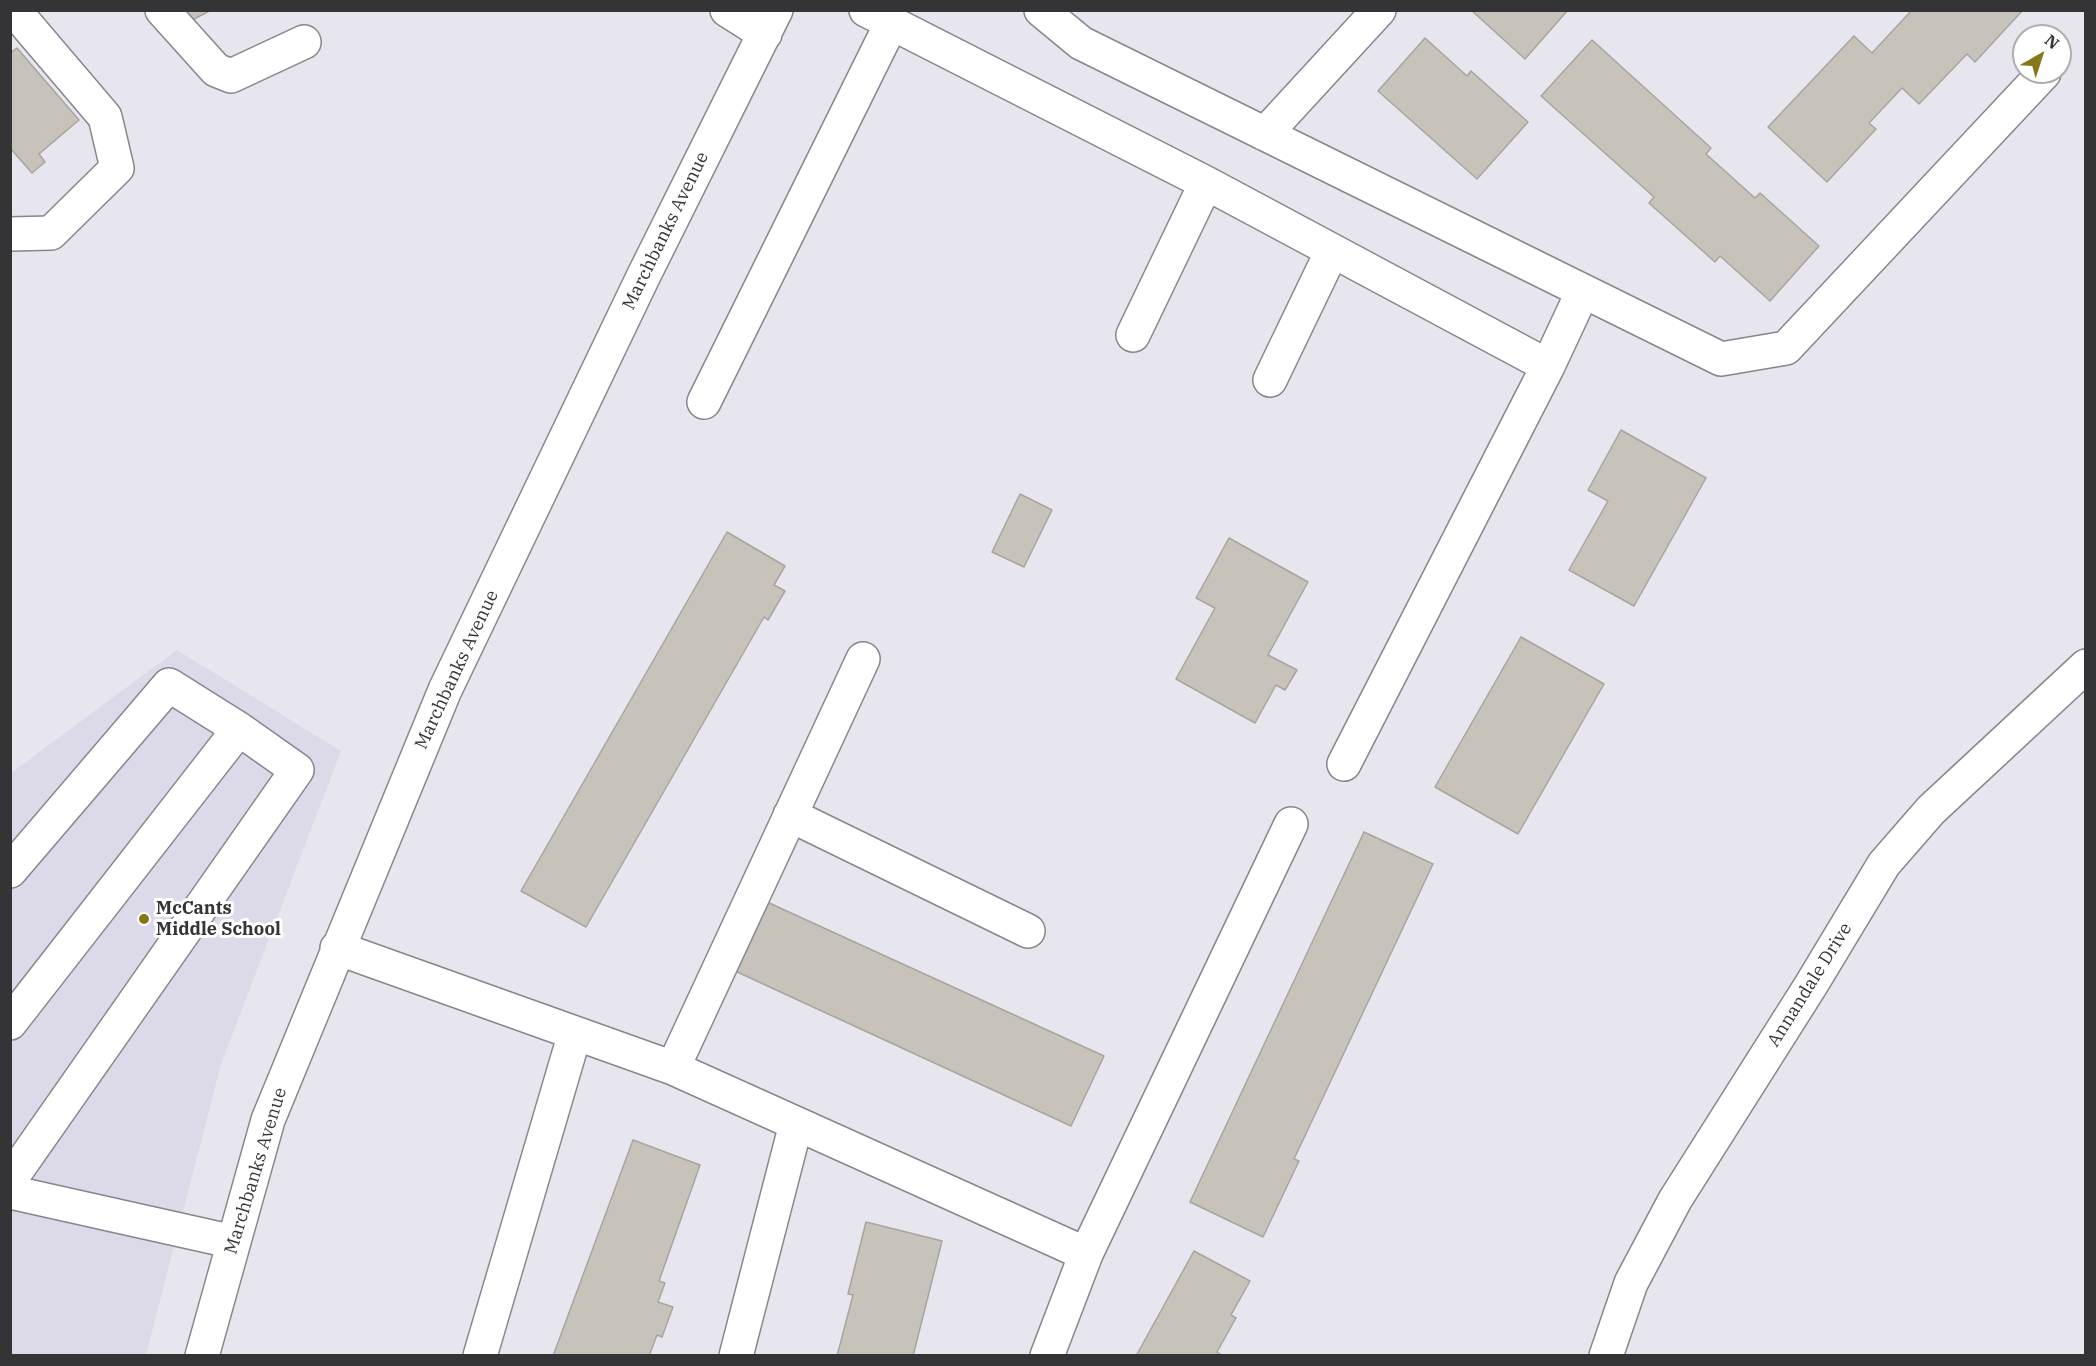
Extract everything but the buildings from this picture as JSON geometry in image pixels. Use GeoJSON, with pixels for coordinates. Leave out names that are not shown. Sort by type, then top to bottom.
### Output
{"type":"FeatureCollection","features":[{"type":"Feature","properties":{"kind":"street"},"geometry":{"type":"LineString","coordinates":[[10,234],[51,233],[117,168],[105,117],[14,10]]}},
{"type":"Feature","properties":{"kind":"street"},"geometry":{"type":"LineString","coordinates":[[162,10],[216,70],[231,76],[304,42]]}},
{"type":"Feature","properties":{"kind":"street"},"geometry":{"type":"LineString","coordinates":[[727,10],[771,22]]}},
{"type":"Feature","properties":{"kind":"street"},"geometry":{"type":"LineString","coordinates":[[1041,10],[1081,44],[1721,359],[1786,348],[2034,84]]}},
{"type":"Feature","properties":{"kind":"street"},"geometry":{"type":"LineString","coordinates":[[1265,134],[1379,10]]}},
{"type":"Feature","properties":{"kind":"street"},"geometry":{"type":"LineString","coordinates":[[704,402],[879,17],[1206,183],[1548,366]]}},
{"type":"Feature","properties":{"kind":"street","name":"Marchbanks Avenue"},"geometry":{"type":"LineString","coordinates":[[202,1356],[268,1120],[445,690],[643,277],[771,22]]}},
{"type":"Feature","properties":{"kind":"street"},"geometry":{"type":"LineString","coordinates":[[1133,335],[1206,183]]}},
{"type":"Feature","properties":{"kind":"street"},"geometry":{"type":"LineString","coordinates":[[1270,380],[1332,251]]}},
{"type":"Feature","properties":{"kind":"street"},"geometry":{"type":"LineString","coordinates":[[1344,764],[1548,366],[1583,291]]}},
{"type":"Feature","properties":{"kind":"street"},"geometry":{"type":"LineString","coordinates":[[673,1068],[863,658]]}},
{"type":"Feature","properties":{"kind":"street","name":"Annandale Drive"},"geometry":{"type":"LineString","coordinates":[[1606,1356],[1631,1283],[1675,1200],[1811,985],[1884,864],[1931,810],[2085,666]]}},
{"type":"Feature","properties":{"kind":"street"},"geometry":{"type":"LineString","coordinates":[[10,871],[169,685],[239,729],[297,770],[10,1180]]}},
{"type":"Feature","properties":{"kind":"street"},"geometry":{"type":"LineString","coordinates":[[10,1023],[239,729]]}},
{"type":"Feature","properties":{"kind":"street"},"geometry":{"type":"LineString","coordinates":[[790,815],[1028,931]]}},
{"type":"Feature","properties":{"kind":"street"},"geometry":{"type":"LineString","coordinates":[[1047,1356],[1086,1254],[1291,824]]}},
{"type":"Feature","properties":{"kind":"street"},"geometry":{"type":"LineString","coordinates":[[337,948],[673,1068],[1086,1254]]}},
{"type":"Feature","properties":{"kind":"street"},"geometry":{"type":"LineString","coordinates":[[480,1356],[575,1033]]}},
{"type":"Feature","properties":{"kind":"street"},"geometry":{"type":"LineString","coordinates":[[736,1356],[796,1124]]}},
{"type":"Feature","properties":{"kind":"street"},"geometry":{"type":"LineString","coordinates":[[10,1192],[234,1242]]}},
{"type":"Feature","properties":{"kind":"shaded area","name":"McCants Middle School"},"geometry":{"type":"Polygon","coordinates":[[[177,650],[341,751],[221,1064],[146,1355],[11,1356],[11,773],[177,650]]]}},
{"type":"Feature","properties":{"kind":"place","name":"McCants Middle School"},"geometry":{"type":"Point","coordinates":[144,919]}}]}
